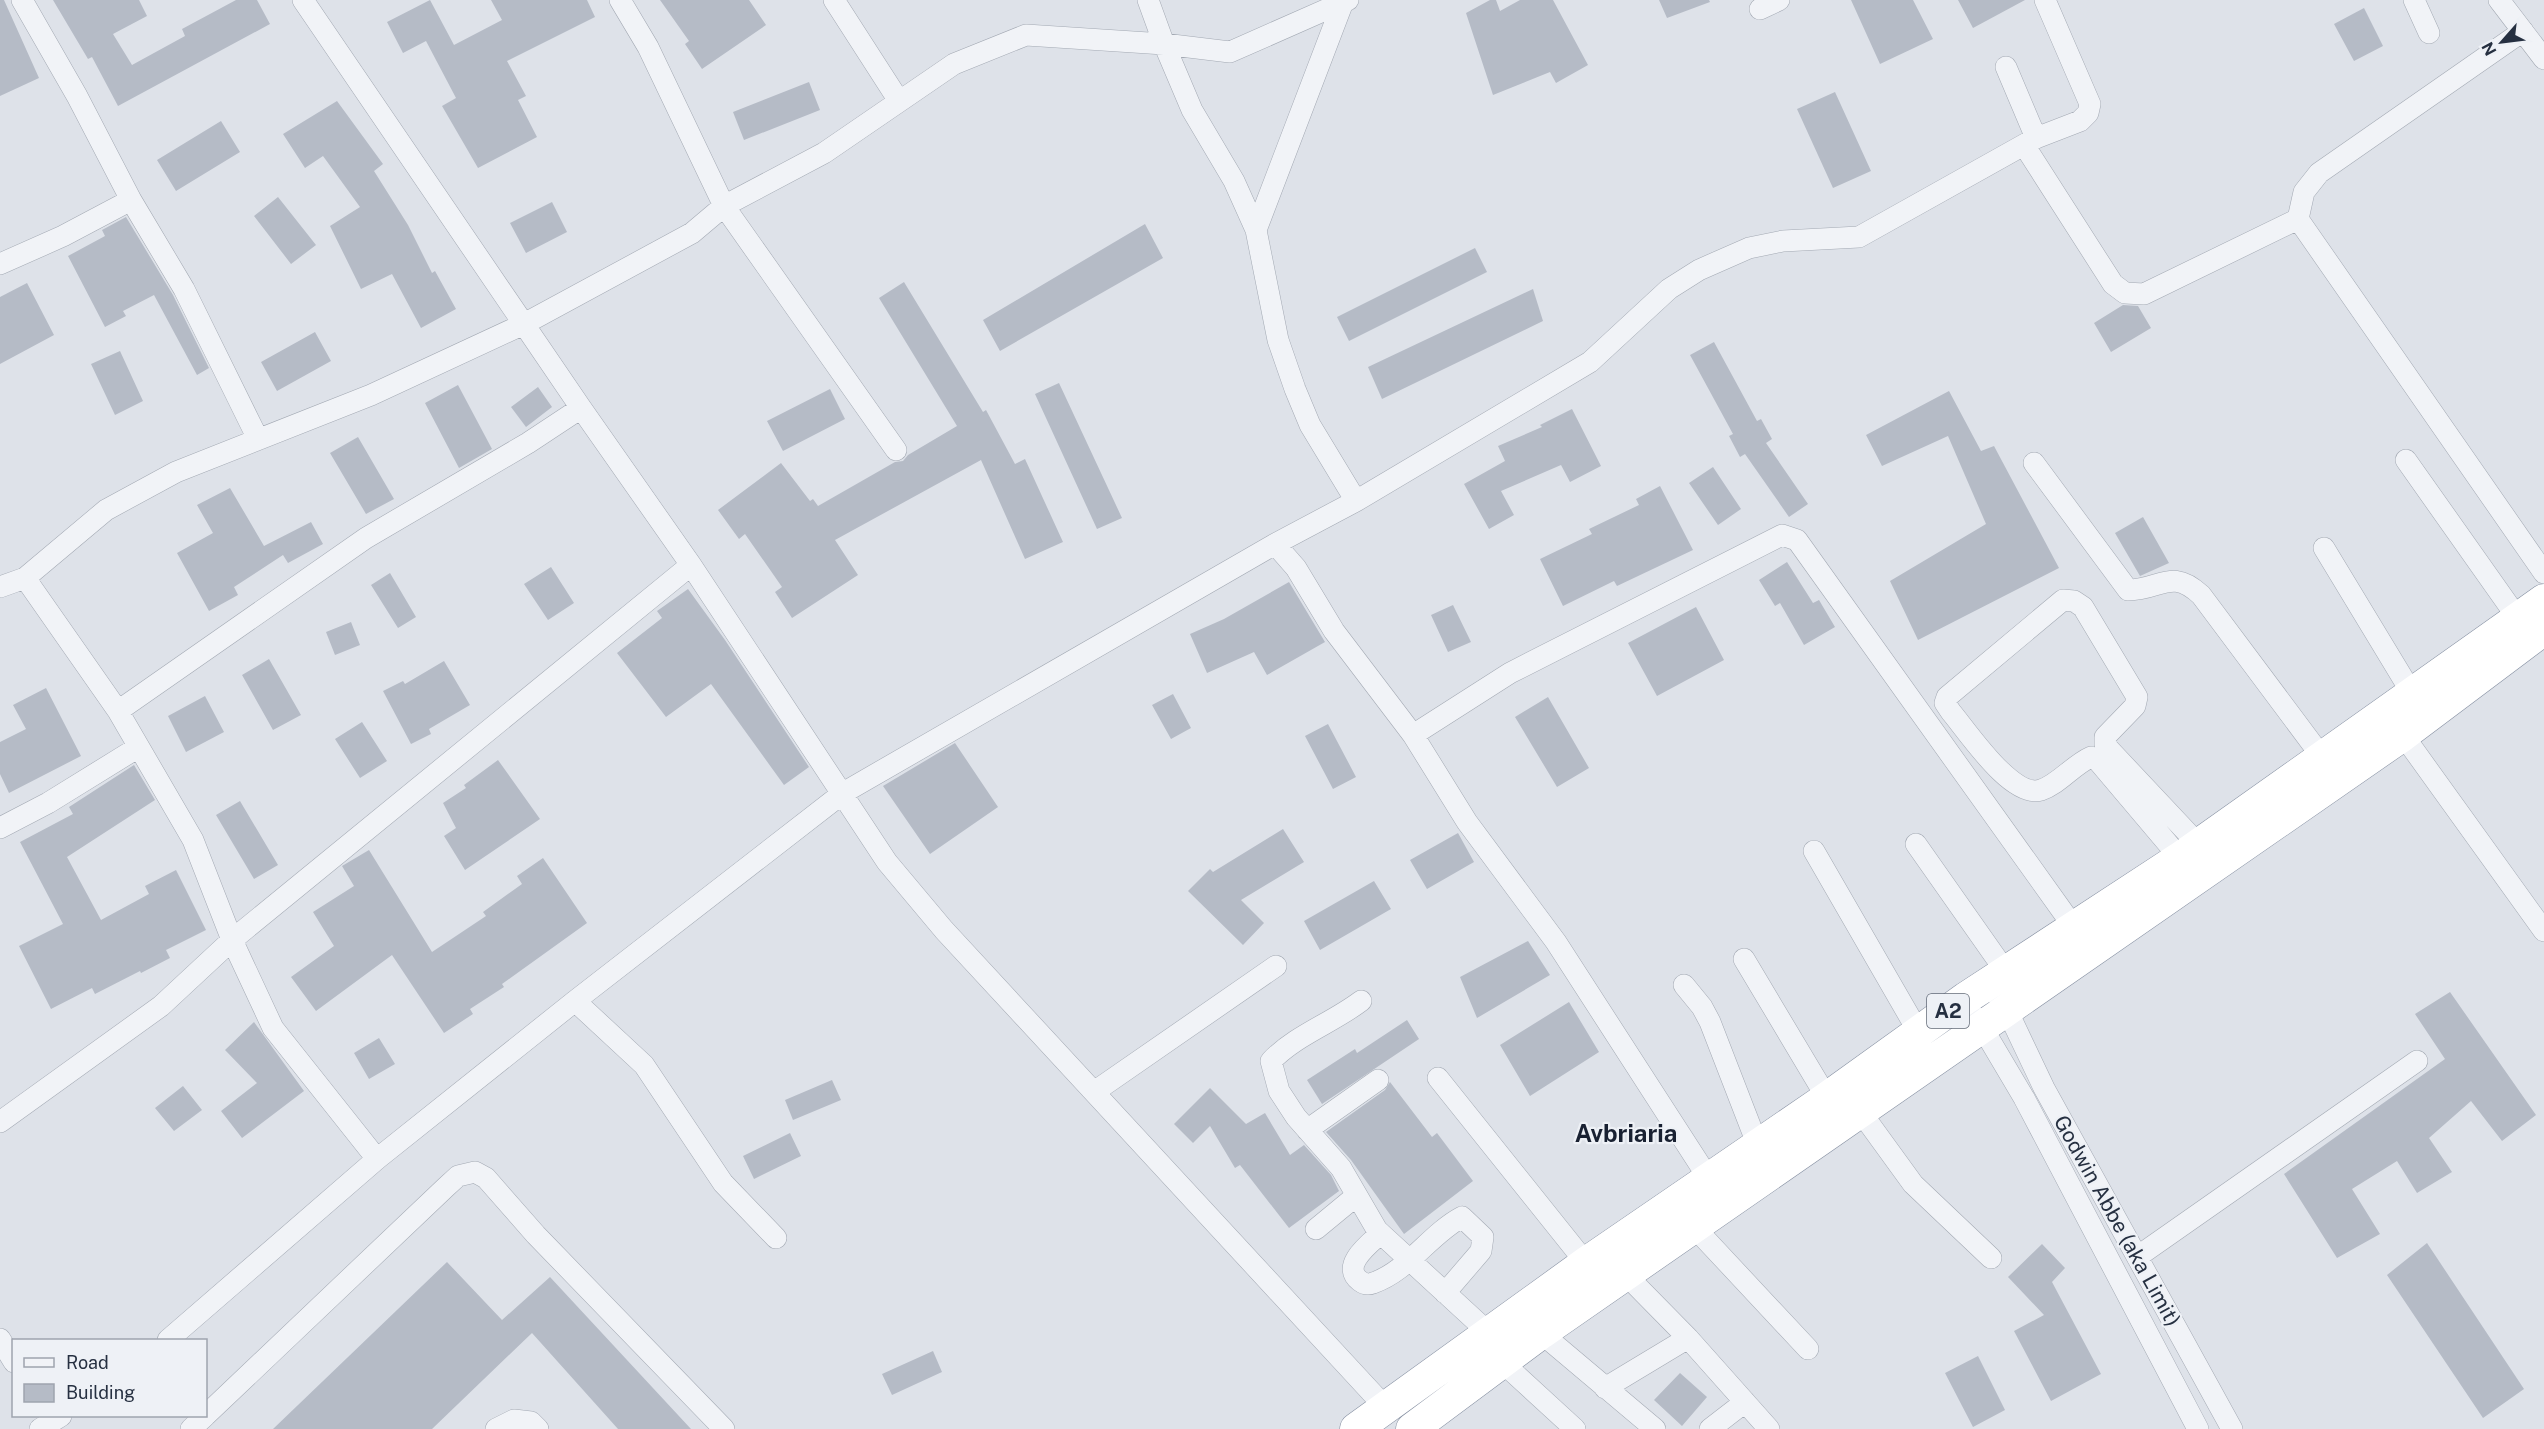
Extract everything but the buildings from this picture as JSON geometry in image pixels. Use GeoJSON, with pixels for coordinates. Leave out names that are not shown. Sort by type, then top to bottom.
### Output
{"type":"FeatureCollection","features":[{"type":"Feature","properties":{"kind":"highway","name":"A2"},"geometry":{"type":"LineString","coordinates":[[1426,1425],[1541,1333],[2403,735],[2531,625],[2544,600]]}},
{"type":"Feature","properties":{"kind":"highway","name":"A2"},"geometry":{"type":"LineString","coordinates":[[1356,1429],[1586,1263],[1827,1098],[1987,984],[2190,851],[2413,695],[2531,625]]}},
{"type":"Feature","properties":{"kind":"street"},"geometry":{"type":"LineString","coordinates":[[22,0],[77,96],[131,200],[184,290],[258,439]]}},
{"type":"Feature","properties":{"kind":"street"},"geometry":{"type":"LineString","coordinates":[[303,0],[691,566],[887,862],[937,921],[1386,1408]]}},
{"type":"Feature","properties":{"kind":"street"},"geometry":{"type":"LineString","coordinates":[[620,0],[648,47],[724,206],[896,450]]}},
{"type":"Feature","properties":{"kind":"street"},"geometry":{"type":"LineString","coordinates":[[834,0],[899,101]]}},
{"type":"Feature","properties":{"kind":"street"},"geometry":{"type":"LineString","coordinates":[[1148,0],[1192,110],[1234,181],[1256,230],[1278,340],[1294,389],[1310,425],[1356,501]]}},
{"type":"Feature","properties":{"kind":"street"},"geometry":{"type":"LineString","coordinates":[[1760,9],[1779,0]]}},
{"type":"Feature","properties":{"kind":"street"},"geometry":{"type":"LineString","coordinates":[[170,1339],[377,1159],[575,1001],[843,793],[1275,544],[1356,501],[1590,362],[1669,289],[1699,270],[1749,249],[1783,241],[1859,237],[2030,142],[2080,121],[2090,109],[2087,94],[2044,0]]}},
{"type":"Feature","properties":{"kind":"street"},"geometry":{"type":"LineString","coordinates":[[2414,0],[2429,33]]}},
{"type":"Feature","properties":{"kind":"street"},"geometry":{"type":"LineString","coordinates":[[2499,0],[2544,59]]}},
{"type":"Feature","properties":{"kind":"street"},"geometry":{"type":"LineString","coordinates":[[0,587],[25,578],[106,510],[176,472],[371,395],[524,324],[692,233],[724,206],[824,153],[954,64],[1026,35],[1164,44],[1230,52],[1345,1]]}},
{"type":"Feature","properties":{"kind":"street"},"geometry":{"type":"LineString","coordinates":[[1256,230],[1345,1]]}},
{"type":"Feature","properties":{"kind":"street"},"geometry":{"type":"LineString","coordinates":[[2523,31],[2319,174],[2304,192],[2298,219],[2544,573]]}},
{"type":"Feature","properties":{"kind":"street"},"geometry":{"type":"LineString","coordinates":[[2006,67],[2030,142],[2113,284],[2125,293],[2144,294],[2298,219]]}},
{"type":"Feature","properties":{"kind":"street"},"geometry":{"type":"LineString","coordinates":[[0,264],[63,236],[131,200]]}},
{"type":"Feature","properties":{"kind":"street"},"geometry":{"type":"LineString","coordinates":[[118,711],[366,538],[528,443],[581,408]]}},
{"type":"Feature","properties":{"kind":"street"},"geometry":{"type":"LineString","coordinates":[[2406,460],[2531,625]]}},
{"type":"Feature","properties":{"kind":"street"},"geometry":{"type":"LineString","coordinates":[[2034,463],[2128,590],[2140,590],[2174,579],[2188,583],[2201,595],[2322,757]]}},
{"type":"Feature","properties":{"kind":"street"},"geometry":{"type":"LineString","coordinates":[[1413,735],[1510,673],[1782,535],[1797,540],[2073,926]]}},
{"type":"Feature","properties":{"kind":"street"},"geometry":{"type":"LineString","coordinates":[[1275,544],[1296,568],[1334,631],[1413,735],[1467,822],[1556,942],[1709,1179]]}},
{"type":"Feature","properties":{"kind":"street"},"geometry":{"type":"LineString","coordinates":[[2324,548],[2413,695]]}},
{"type":"Feature","properties":{"kind":"street"},"geometry":{"type":"LineString","coordinates":[[0,1122],[160,1006],[232,940],[691,566]]}},
{"type":"Feature","properties":{"kind":"street"},"geometry":{"type":"LineString","coordinates":[[25,578],[118,711],[193,840],[232,940],[273,1028],[377,1159]]}},
{"type":"Feature","properties":{"kind":"street"},"geometry":{"type":"LineString","coordinates":[[2063,600],[2074,601],[2083,607],[2138,697],[2135,706],[2105,737],[2105,746],[2190,851],[2098,761],[2091,757],[2080,762],[2043,789],[2021,789],[2008,779],[1951,712],[1945,703],[1947,697],[2063,600]]}},
{"type":"Feature","properties":{"kind":"street"},"geometry":{"type":"LineString","coordinates":[[2403,735],[2544,931]]}},
{"type":"Feature","properties":{"kind":"street"},"geometry":{"type":"LineString","coordinates":[[0,828],[48,803],[137,747]]}},
{"type":"Feature","properties":{"kind":"street"},"geometry":{"type":"LineString","coordinates":[[1917,844],[1987,984]]}},
{"type":"Feature","properties":{"kind":"street"},"geometry":{"type":"LineString","coordinates":[[1814,851],[1919,1033]]}},
{"type":"Feature","properties":{"kind":"street"},"geometry":{"type":"LineString","coordinates":[[1744,959],[1827,1098]]}},
{"type":"Feature","properties":{"kind":"street"},"geometry":{"type":"LineString","coordinates":[[1094,1092],[1276,966]]}},
{"type":"Feature","properties":{"kind":"street","name":"Godwin Abbe (aka Limit)"},"geometry":{"type":"LineString","coordinates":[[1987,984],[2007,1010],[2044,1088],[2232,1429]]}},
{"type":"Feature","properties":{"kind":"street","name":"Godwin Abbe (aka Limit)"},"geometry":{"type":"LineString","coordinates":[[1987,984],[1982,1028],[2024,1098],[2198,1429]]}},
{"type":"Feature","properties":{"kind":"street"},"geometry":{"type":"LineString","coordinates":[[1684,985],[1702,1007],[1710,1022],[1758,1146]]}},
{"type":"Feature","properties":{"kind":"street"},"geometry":{"type":"LineString","coordinates":[[575,1001],[644,1065],[723,1183],[776,1238]]}},
{"type":"Feature","properties":{"kind":"street"},"geometry":{"type":"LineString","coordinates":[[1361,1001],[1339,1017],[1283,1048],[1271,1061],[1278,1091],[1341,1168],[1380,1234],[1489,1333]]}},
{"type":"Feature","properties":{"kind":"street"},"geometry":{"type":"LineString","coordinates":[[2137,1257],[2417,1061]]}},
{"type":"Feature","properties":{"kind":"street"},"geometry":{"type":"LineString","coordinates":[[1438,1078],[1586,1263]]}},
{"type":"Feature","properties":{"kind":"street"},"geometry":{"type":"LineString","coordinates":[[1308,1130],[1378,1080]]}},
{"type":"Feature","properties":{"kind":"street"},"geometry":{"type":"LineString","coordinates":[[1860,1111],[1919,1190],[1991,1258]]}},
{"type":"Feature","properties":{"kind":"street"},"geometry":{"type":"LineString","coordinates":[[207,1413],[452,1181],[458,1176],[475,1172],[486,1178],[536,1235],[724,1429]]}},
{"type":"Feature","properties":{"kind":"street"},"geometry":{"type":"LineString","coordinates":[[1316,1229],[1356,1196]]}},
{"type":"Feature","properties":{"kind":"street"},"geometry":{"type":"LineString","coordinates":[[1380,1234],[1360,1252],[1352,1270],[1354,1276],[1362,1283],[1370,1284],[1407,1260],[1448,1224],[1462,1216],[1483,1237],[1481,1251],[1444,1293]]}},
{"type":"Feature","properties":{"kind":"street"},"geometry":{"type":"LineString","coordinates":[[1694,1227],[1808,1349]]}},
{"type":"Feature","properties":{"kind":"street"},"geometry":{"type":"LineString","coordinates":[[1626,1275],[1688,1338],[1769,1429]]}},
{"type":"Feature","properties":{"kind":"street"},"geometry":{"type":"LineString","coordinates":[[1541,1333],[1655,1429]]}},
{"type":"Feature","properties":{"kind":"street"},"geometry":{"type":"LineString","coordinates":[[1605,1388],[1688,1338]]}},
{"type":"Feature","properties":{"kind":"street"},"geometry":{"type":"LineString","coordinates":[[0,1339],[12,1359]]}},
{"type":"Feature","properties":{"kind":"street"},"geometry":{"type":"LineString","coordinates":[[1503,1363],[1575,1429]]}},
{"type":"Feature","properties":{"kind":"street"},"geometry":{"type":"LineString","coordinates":[[1710,1429],[1745,1402]]}},
{"type":"Feature","properties":{"kind":"street"},"geometry":{"type":"LineString","coordinates":[[191,1429],[203,1417]]}},
{"type":"Feature","properties":{"kind":"street"},"geometry":{"type":"LineString","coordinates":[[496,1429],[514,1420],[531,1422],[538,1429]]}},
{"type":"Feature","properties":{"kind":"district","name":"Avbriaria"},"geometry":{"type":"Point","coordinates":[1626,1134]}}]}
